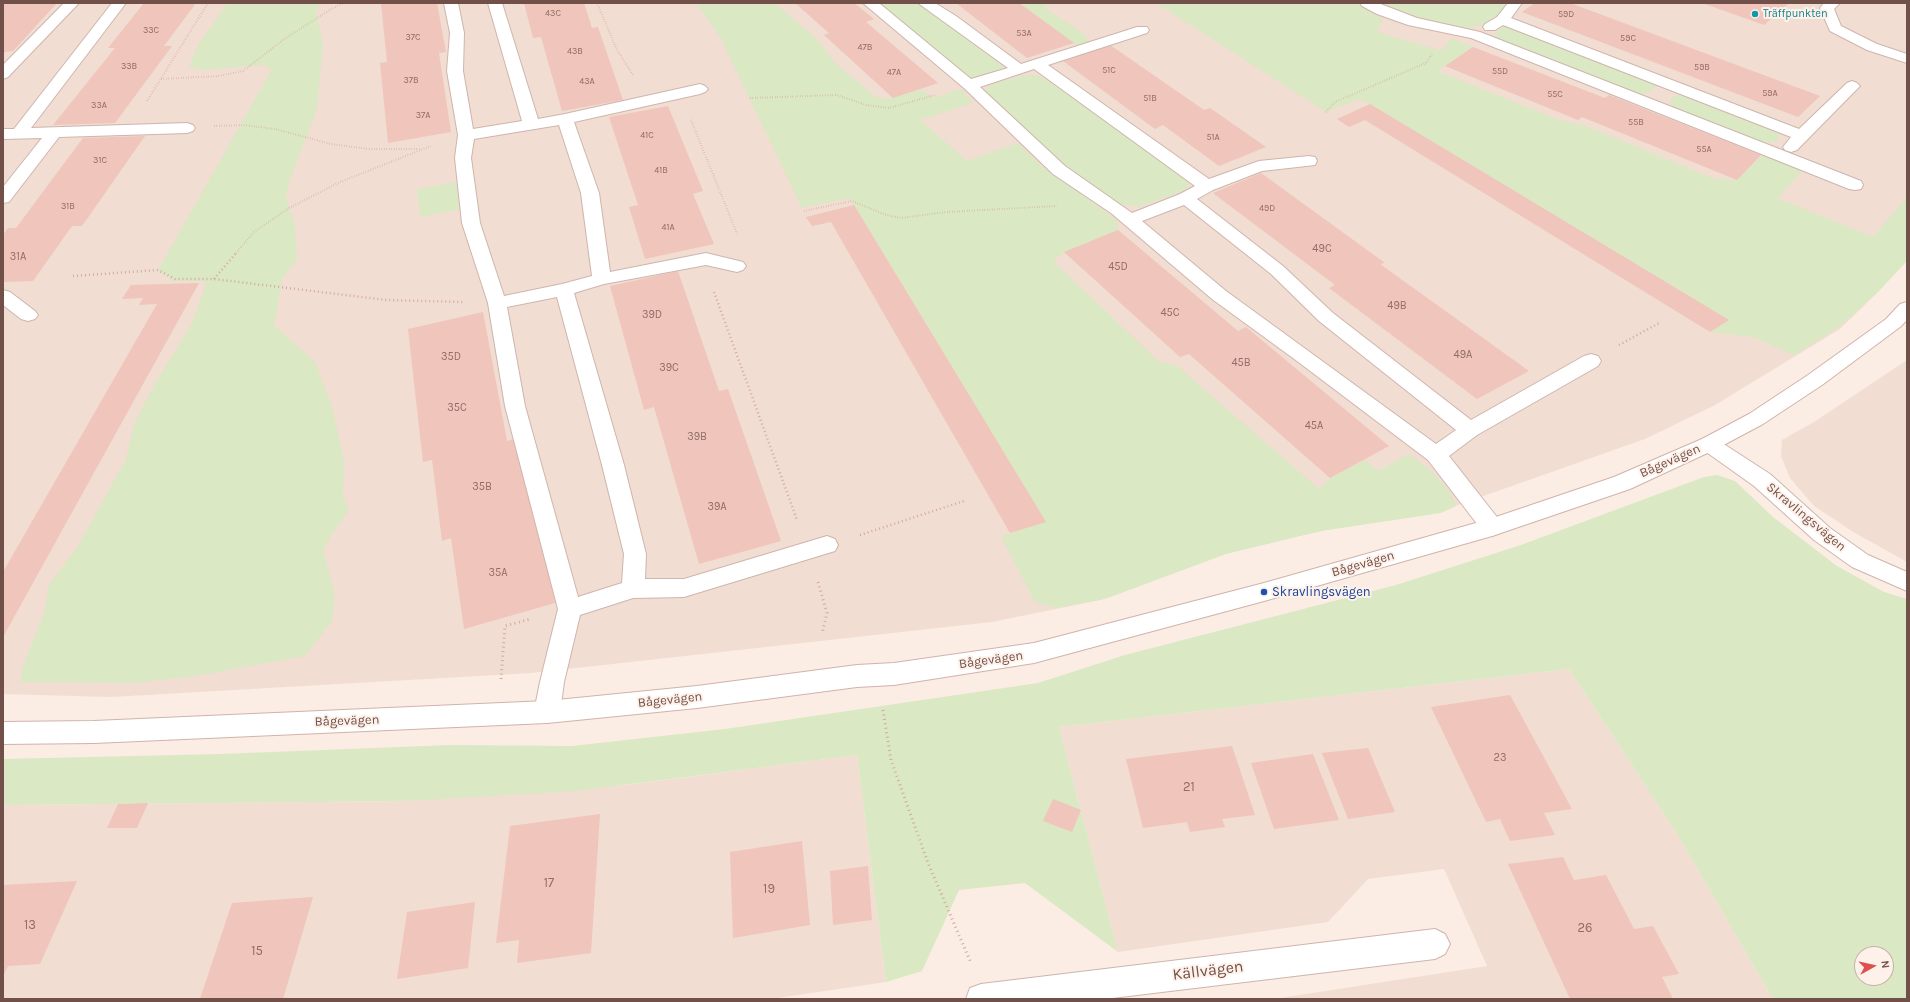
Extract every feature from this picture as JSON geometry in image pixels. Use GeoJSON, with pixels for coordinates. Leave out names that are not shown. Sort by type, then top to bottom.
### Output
{"type":"FeatureCollection","features":[{"type":"Feature","properties":{"kind":"street"},"geometry":{"type":"LineString","coordinates":[[3,74],[72,3]]}},
{"type":"Feature","properties":{"kind":"street"},"geometry":{"type":"LineString","coordinates":[[11,134],[119,3]]}},
{"type":"Feature","properties":{"kind":"street"},"geometry":{"type":"LineString","coordinates":[[451,3],[457,33],[455,71],[466,135],[463,158],[471,224],[497,303],[515,406],[570,609],[546,712]]}},
{"type":"Feature","properties":{"kind":"street"},"geometry":{"type":"LineString","coordinates":[[495,3],[531,123]]}},
{"type":"Feature","properties":{"kind":"street"},"geometry":{"type":"LineString","coordinates":[[870,3],[969,85],[1060,170],[1124,215],[1219,295],[1304,356],[1436,455],[1492,528]]}},
{"type":"Feature","properties":{"kind":"street"},"geometry":{"type":"LineString","coordinates":[[925,3],[951,19],[1019,69]]}},
{"type":"Feature","properties":{"kind":"street"},"geometry":{"type":"LineString","coordinates":[[1367,3],[1382,11],[1413,22],[1475,35],[1855,185]]}},
{"type":"Feature","properties":{"kind":"street"},"geometry":{"type":"LineString","coordinates":[[1475,35],[1502,20],[1514,3]]}},
{"type":"Feature","properties":{"kind":"street"},"geometry":{"type":"LineString","coordinates":[[1825,4],[1834,28],[1872,47],[1907,59]]}},
{"type":"Feature","properties":{"kind":"street"},"geometry":{"type":"LineString","coordinates":[[1502,20],[1802,136]]}},
{"type":"Feature","properties":{"kind":"street"},"geometry":{"type":"LineString","coordinates":[[969,85],[1142,30]]}},
{"type":"Feature","properties":{"kind":"street"},"geometry":{"type":"LineString","coordinates":[[1037,64],[1207,186]]}},
{"type":"Feature","properties":{"kind":"street"},"geometry":{"type":"LineString","coordinates":[[1781,156],[1852,86]]}},
{"type":"Feature","properties":{"kind":"street"},"geometry":{"type":"LineString","coordinates":[[466,135],[531,123],[565,119],[700,89]]}},
{"type":"Feature","properties":{"kind":"street"},"geometry":{"type":"LineString","coordinates":[[565,119],[590,193],[602,279]]}},
{"type":"Feature","properties":{"kind":"street"},"geometry":{"type":"LineString","coordinates":[[11,134],[142,128],[187,128]]}},
{"type":"Feature","properties":{"kind":"street"},"geometry":{"type":"LineString","coordinates":[[3,198],[55,132]]}},
{"type":"Feature","properties":{"kind":"street"},"geometry":{"type":"LineString","coordinates":[[1124,215],[1186,198],[1207,186],[1259,166],[1309,161]]}},
{"type":"Feature","properties":{"kind":"street"},"geometry":{"type":"LineString","coordinates":[[1186,198],[1277,270],[1326,317],[1470,430]]}},
{"type":"Feature","properties":{"kind":"street"},"geometry":{"type":"LineString","coordinates":[[497,303],[564,290],[602,279],[706,259],[730,264]]}},
{"type":"Feature","properties":{"kind":"street"},"geometry":{"type":"LineString","coordinates":[[564,290],[613,465],[635,554],[633,589]]}},
{"type":"Feature","properties":{"kind":"street"},"geometry":{"type":"LineString","coordinates":[[3,296],[28,315]]}},
{"type":"Feature","properties":{"kind":"street","name":"Bågevägen"},"geometry":{"type":"LineString","coordinates":[[3,733],[94,732],[546,712],[697,697],[857,676],[894,674],[1034,653],[1264,592],[1492,528],[1622,483],[1709,444],[1756,419],[1815,380],[1893,323],[1907,308]]}},
{"type":"Feature","properties":{"kind":"street"},"geometry":{"type":"LineString","coordinates":[[1436,455],[1470,430],[1591,361]]}},
{"type":"Feature","properties":{"kind":"street","name":"Skravlingsvägen"},"geometry":{"type":"LineString","coordinates":[[1709,444],[1762,480],[1822,534],[1860,561],[1907,582]]}},
{"type":"Feature","properties":{"kind":"street"},"geometry":{"type":"LineString","coordinates":[[570,609],[633,589],[684,588],[817,548]]}},
{"type":"Feature","properties":{"kind":"street","name":"Källvägen"},"geometry":{"type":"LineString","coordinates":[[983,999],[1435,944]]}},
{"type":"Feature","properties":{"kind":"path"},"geometry":{"type":"LineString","coordinates":[[142,128],[136,118],[208,3]]}},
{"type":"Feature","properties":{"kind":"path"},"geometry":{"type":"LineString","coordinates":[[161,79],[219,76],[243,71],[283,40],[331,9],[344,3]]}},
{"type":"Feature","properties":{"kind":"path"},"geometry":{"type":"LineString","coordinates":[[597,3],[617,50],[632,72],[639,95],[654,100],[672,102],[687,108],[741,244],[730,264],[710,282],[817,548],[827,613],[822,634]]}},
{"type":"Feature","properties":{"kind":"path"},"geometry":{"type":"LineString","coordinates":[[1326,112],[1335,102],[1426,63],[1450,30]]}},
{"type":"Feature","properties":{"kind":"path"},"geometry":{"type":"LineString","coordinates":[[750,98],[837,95],[866,105],[889,108],[969,85]]}},
{"type":"Feature","properties":{"kind":"path"},"geometry":{"type":"LineString","coordinates":[[187,128],[243,125],[275,129],[330,144],[369,149],[422,150]]}},
{"type":"Feature","properties":{"kind":"path"},"geometry":{"type":"LineString","coordinates":[[214,279],[254,232],[289,208],[340,182],[422,150],[466,135]]}},
{"type":"Feature","properties":{"kind":"path"},"geometry":{"type":"LineString","coordinates":[[804,211],[852,201],[886,215],[901,218],[946,212],[1055,206],[1124,215]]}},
{"type":"Feature","properties":{"kind":"path"},"geometry":{"type":"LineString","coordinates":[[73,276],[158,270],[175,279],[214,279],[386,300],[497,303]]}},
{"type":"Feature","properties":{"kind":"path"},"geometry":{"type":"LineString","coordinates":[[1591,361],[1659,323]]}},
{"type":"Feature","properties":{"kind":"path"},"geometry":{"type":"LineString","coordinates":[[885,528],[964,501]]}},
{"type":"Feature","properties":{"kind":"path"},"geometry":{"type":"LineString","coordinates":[[501,686],[506,626],[532,619]]}},
{"type":"Feature","properties":{"kind":"path"},"geometry":{"type":"LineString","coordinates":[[882,706],[891,760],[928,863],[983,999]]}},
{"type":"Feature","properties":{"kind":"shaded area"},"geometry":{"type":"Polygon","coordinates":[[[3,3],[1907,3],[1907,259],[1879,291],[1840,329],[1715,405],[1645,439],[1444,510],[1327,530],[1222,552],[1100,600],[992,622],[531,673],[111,697],[3,694],[3,3]]]}},
{"type":"Feature","properties":{"kind":"shaded area"},"geometry":{"type":"Polygon","coordinates":[[[1907,360],[1907,562],[1855,533],[1814,506],[1790,478],[1781,456],[1782,440],[1814,422],[1907,360]]]}},
{"type":"Feature","properties":{"kind":"shaded area"},"geometry":{"type":"Polygon","coordinates":[[[1569,669],[1677,834],[1773,999],[1274,999],[1487,966],[1444,869],[1368,879],[1328,922],[1118,952],[1059,727],[1569,669]]]}},
{"type":"Feature","properties":{"kind":"shaded area"},"geometry":{"type":"Polygon","coordinates":[[[857,755],[886,982],[771,999],[3,999],[3,805],[406,801],[626,785],[857,755]]]}},
{"type":"Feature","properties":{"kind":"green space"},"geometry":{"type":"Polygon","coordinates":[[[228,3],[322,3],[316,10],[323,44],[317,109],[289,182],[286,198],[295,225],[297,259],[282,279],[274,325],[315,362],[332,407],[344,461],[343,496],[349,510],[332,534],[323,551],[335,595],[332,621],[305,656],[196,676],[134,683],[20,682],[24,664],[44,613],[49,585],[78,546],[126,459],[134,424],[155,384],[192,323],[206,284],[203,281],[173,281],[158,270],[271,71],[265,65],[204,70],[189,67],[198,45],[228,3]]]}},
{"type":"Feature","properties":{"kind":"green space"},"geometry":{"type":"Polygon","coordinates":[[[696,3],[774,3],[816,38],[835,63],[877,98],[893,98],[921,89],[933,98],[961,89],[973,103],[920,120],[967,161],[1018,143],[1044,168],[1117,220],[1118,230],[1064,252],[1053,261],[1158,361],[1177,366],[1319,489],[1330,478],[1365,460],[1378,471],[1409,454],[1435,474],[1451,494],[1456,506],[1441,513],[1321,531],[1226,554],[1105,599],[1057,608],[1035,602],[1001,537],[1045,521],[850,198],[802,208],[720,37],[696,3]]]}},
{"type":"Feature","properties":{"kind":"green space"},"geometry":{"type":"Polygon","coordinates":[[[880,3],[919,3],[941,18],[1004,67],[1001,73],[987,77],[974,78],[957,73],[879,5],[880,3]]]}},
{"type":"Feature","properties":{"kind":"green space"},"geometry":{"type":"Polygon","coordinates":[[[1019,3],[1052,3],[1043,7],[1086,35],[1088,42],[1079,46],[1073,43],[1019,3]]]}},
{"type":"Feature","properties":{"kind":"green space"},"geometry":{"type":"Polygon","coordinates":[[[1156,3],[1355,3],[1383,19],[1377,32],[1441,51],[1452,38],[1473,47],[1437,71],[1559,120],[1586,126],[1712,178],[1737,180],[1764,154],[1804,169],[1777,198],[1873,237],[1907,197],[1907,261],[1879,291],[1838,328],[1794,355],[1753,337],[1710,332],[1729,320],[1370,104],[1359,99],[1326,112],[1156,3]]]}},
{"type":"Feature","properties":{"kind":"green space"},"geometry":{"type":"Polygon","coordinates":[[[1378,3],[1502,3],[1505,6],[1499,14],[1485,24],[1469,28],[1448,25],[1411,16],[1378,3]]]}},
{"type":"Feature","properties":{"kind":"green space"},"geometry":{"type":"Polygon","coordinates":[[[1504,26],[1515,28],[1595,59],[1630,76],[1658,86],[1644,94],[1630,92],[1497,40],[1495,32],[1504,26]]]}},
{"type":"Feature","properties":{"kind":"green space"},"geometry":{"type":"Polygon","coordinates":[[[1030,74],[1042,77],[1169,165],[1189,182],[1187,190],[1138,207],[1120,204],[1066,167],[987,96],[985,89],[995,83],[1030,74]]]}},
{"type":"Feature","properties":{"kind":"green space"},"geometry":{"type":"Polygon","coordinates":[[[1687,94],[1768,126],[1780,135],[1777,142],[1761,142],[1681,111],[1669,103],[1674,96],[1687,94]]]}},
{"type":"Feature","properties":{"kind":"green space"},"geometry":{"type":"Polygon","coordinates":[[[456,182],[460,209],[420,217],[417,189],[456,182]]]}},
{"type":"Feature","properties":{"kind":"green space"},"geometry":{"type":"Polygon","coordinates":[[[1717,475],[1735,481],[1773,517],[1837,566],[1884,592],[1907,599],[1907,999],[1773,999],[1677,834],[1569,669],[1059,727],[1118,952],[1025,883],[959,890],[922,971],[886,982],[857,755],[577,791],[406,801],[3,805],[3,759],[221,754],[449,745],[572,746],[725,729],[1038,683],[1125,655],[1396,585],[1521,545],[1704,477],[1717,475]]]}},
{"type":"Feature","properties":{"kind":"building"},"geometry":{"type":"Polygon","coordinates":[[[5,3],[57,3],[13,51],[5,52],[3,54],[3,5],[5,3]]]}},
{"type":"Feature","properties":{"kind":"building"},"geometry":{"type":"Polygon","coordinates":[[[144,3],[196,3],[164,46],[172,46],[115,123],[53,125],[115,48],[108,48],[144,3]]]}},
{"type":"Feature","properties":{"kind":"building"},"geometry":{"type":"Polygon","coordinates":[[[381,3],[437,3],[446,52],[439,53],[451,132],[388,143],[380,63],[387,62],[381,3]]]}},
{"type":"Feature","properties":{"kind":"building"},"geometry":{"type":"Polygon","coordinates":[[[524,3],[584,3],[592,28],[598,27],[623,100],[562,111],[541,37],[533,38],[524,3]]]}},
{"type":"Feature","properties":{"kind":"building"},"geometry":{"type":"Polygon","coordinates":[[[795,3],[854,3],[874,19],[866,22],[938,83],[893,98],[824,35],[829,33],[795,3]]]}},
{"type":"Feature","properties":{"kind":"building"},"geometry":{"type":"Polygon","coordinates":[[[956,3],[1019,3],[1074,43],[1027,58],[956,3]]]}},
{"type":"Feature","properties":{"kind":"building"},"geometry":{"type":"Polygon","coordinates":[[[1535,3],[1570,3],[1820,96],[1798,117],[1522,12],[1535,3]]]}},
{"type":"Feature","properties":{"kind":"building","name":"Träffpunkten"},"geometry":{"type":"Polygon","coordinates":[[[1702,3],[1789,3],[1764,25],[1702,3]]]}},
{"type":"Feature","properties":{"kind":"building"},"geometry":{"type":"Polygon","coordinates":[[[1110,45],[1204,110],[1210,108],[1266,147],[1219,166],[1163,125],[1155,129],[1063,61],[1110,45]]]}},
{"type":"Feature","properties":{"kind":"building"},"geometry":{"type":"Polygon","coordinates":[[[1473,47],[1605,98],[1609,95],[1761,155],[1737,180],[1582,117],[1578,120],[1445,66],[1473,47]]]}},
{"type":"Feature","properties":{"kind":"building"},"geometry":{"type":"Polygon","coordinates":[[[1370,104],[1729,320],[1710,332],[1365,120],[1349,127],[1337,119],[1370,104]]]}},
{"type":"Feature","properties":{"kind":"building"},"geometry":{"type":"Polygon","coordinates":[[[668,106],[703,191],[693,194],[714,244],[645,259],[629,207],[638,205],[609,117],[668,106]]]}},
{"type":"Feature","properties":{"kind":"building"},"geometry":{"type":"Polygon","coordinates":[[[145,136],[82,226],[72,226],[33,281],[3,282],[3,235],[8,228],[16,228],[83,138],[145,136]]]}},
{"type":"Feature","properties":{"kind":"building"},"geometry":{"type":"Polygon","coordinates":[[[1261,173],[1385,263],[1380,264],[1529,371],[1477,399],[1329,288],[1335,285],[1213,193],[1261,173]]]}},
{"type":"Feature","properties":{"kind":"building"},"geometry":{"type":"Polygon","coordinates":[[[854,205],[1046,522],[1010,533],[831,222],[812,226],[806,217],[854,205]]]}},
{"type":"Feature","properties":{"kind":"building"},"geometry":{"type":"Polygon","coordinates":[[[1118,230],[1238,331],[1246,327],[1389,446],[1330,478],[1189,354],[1180,357],[1064,252],[1118,230]]]}},
{"type":"Feature","properties":{"kind":"building"},"geometry":{"type":"Polygon","coordinates":[[[678,271],[719,391],[728,389],[781,541],[699,564],[654,407],[644,410],[610,286],[678,271]]]}},
{"type":"Feature","properties":{"kind":"building"},"geometry":{"type":"Polygon","coordinates":[[[199,283],[3,637],[3,572],[157,304],[139,305],[143,298],[122,299],[131,285],[199,283]]]}},
{"type":"Feature","properties":{"kind":"building"},"geometry":{"type":"Polygon","coordinates":[[[483,312],[507,441],[517,438],[533,517],[537,515],[555,603],[464,629],[451,538],[442,541],[432,460],[423,462],[408,329],[483,312]]]}},
{"type":"Feature","properties":{"kind":"building"},"geometry":{"type":"Polygon","coordinates":[[[1510,695],[1572,809],[1544,813],[1555,835],[1510,841],[1500,819],[1486,822],[1431,707],[1510,695]]]}},
{"type":"Feature","properties":{"kind":"building"},"geometry":{"type":"Polygon","coordinates":[[[1232,746],[1255,815],[1222,819],[1225,827],[1190,832],[1187,822],[1143,828],[1126,759],[1232,746]]]}},
{"type":"Feature","properties":{"kind":"building"},"geometry":{"type":"Polygon","coordinates":[[[1368,748],[1395,812],[1348,819],[1322,753],[1368,748]]]}},
{"type":"Feature","properties":{"kind":"building"},"geometry":{"type":"Polygon","coordinates":[[[1313,754],[1339,820],[1274,829],[1251,763],[1313,754]]]}},
{"type":"Feature","properties":{"kind":"building"},"geometry":{"type":"Polygon","coordinates":[[[1053,799],[1081,810],[1072,832],[1043,821],[1053,799]]]}},
{"type":"Feature","properties":{"kind":"building"},"geometry":{"type":"Polygon","coordinates":[[[148,803],[137,828],[107,828],[118,804],[148,803]]]}},
{"type":"Feature","properties":{"kind":"building"},"geometry":{"type":"Polygon","coordinates":[[[600,814],[591,953],[517,963],[519,940],[496,943],[510,826],[600,814]]]}},
{"type":"Feature","properties":{"kind":"building"},"geometry":{"type":"Polygon","coordinates":[[[802,841],[810,925],[733,938],[730,852],[802,841]]]}},
{"type":"Feature","properties":{"kind":"building"},"geometry":{"type":"Polygon","coordinates":[[[1563,857],[1574,880],[1606,875],[1634,929],[1653,926],[1679,974],[1662,977],[1673,999],[1570,999],[1508,864],[1563,857]]]}},
{"type":"Feature","properties":{"kind":"building"},"geometry":{"type":"Polygon","coordinates":[[[868,866],[872,920],[833,925],[830,871],[868,866]]]}},
{"type":"Feature","properties":{"kind":"building"},"geometry":{"type":"Polygon","coordinates":[[[77,881],[40,964],[8,966],[3,976],[3,885],[77,881]]]}},
{"type":"Feature","properties":{"kind":"building"},"geometry":{"type":"Polygon","coordinates":[[[313,897],[283,999],[200,999],[232,903],[313,897]]]}},
{"type":"Feature","properties":{"kind":"building"},"geometry":{"type":"Polygon","coordinates":[[[475,902],[468,968],[397,979],[407,912],[475,902]]]}},
{"type":"Feature","properties":{"kind":"place","name":"Träffpunkten"},"geometry":{"type":"Point","coordinates":[1755,14]}},
{"type":"Feature","properties":{"kind":"place","name":"Skravlingsvägen"},"geometry":{"type":"Point","coordinates":[1264,592]}}]}
